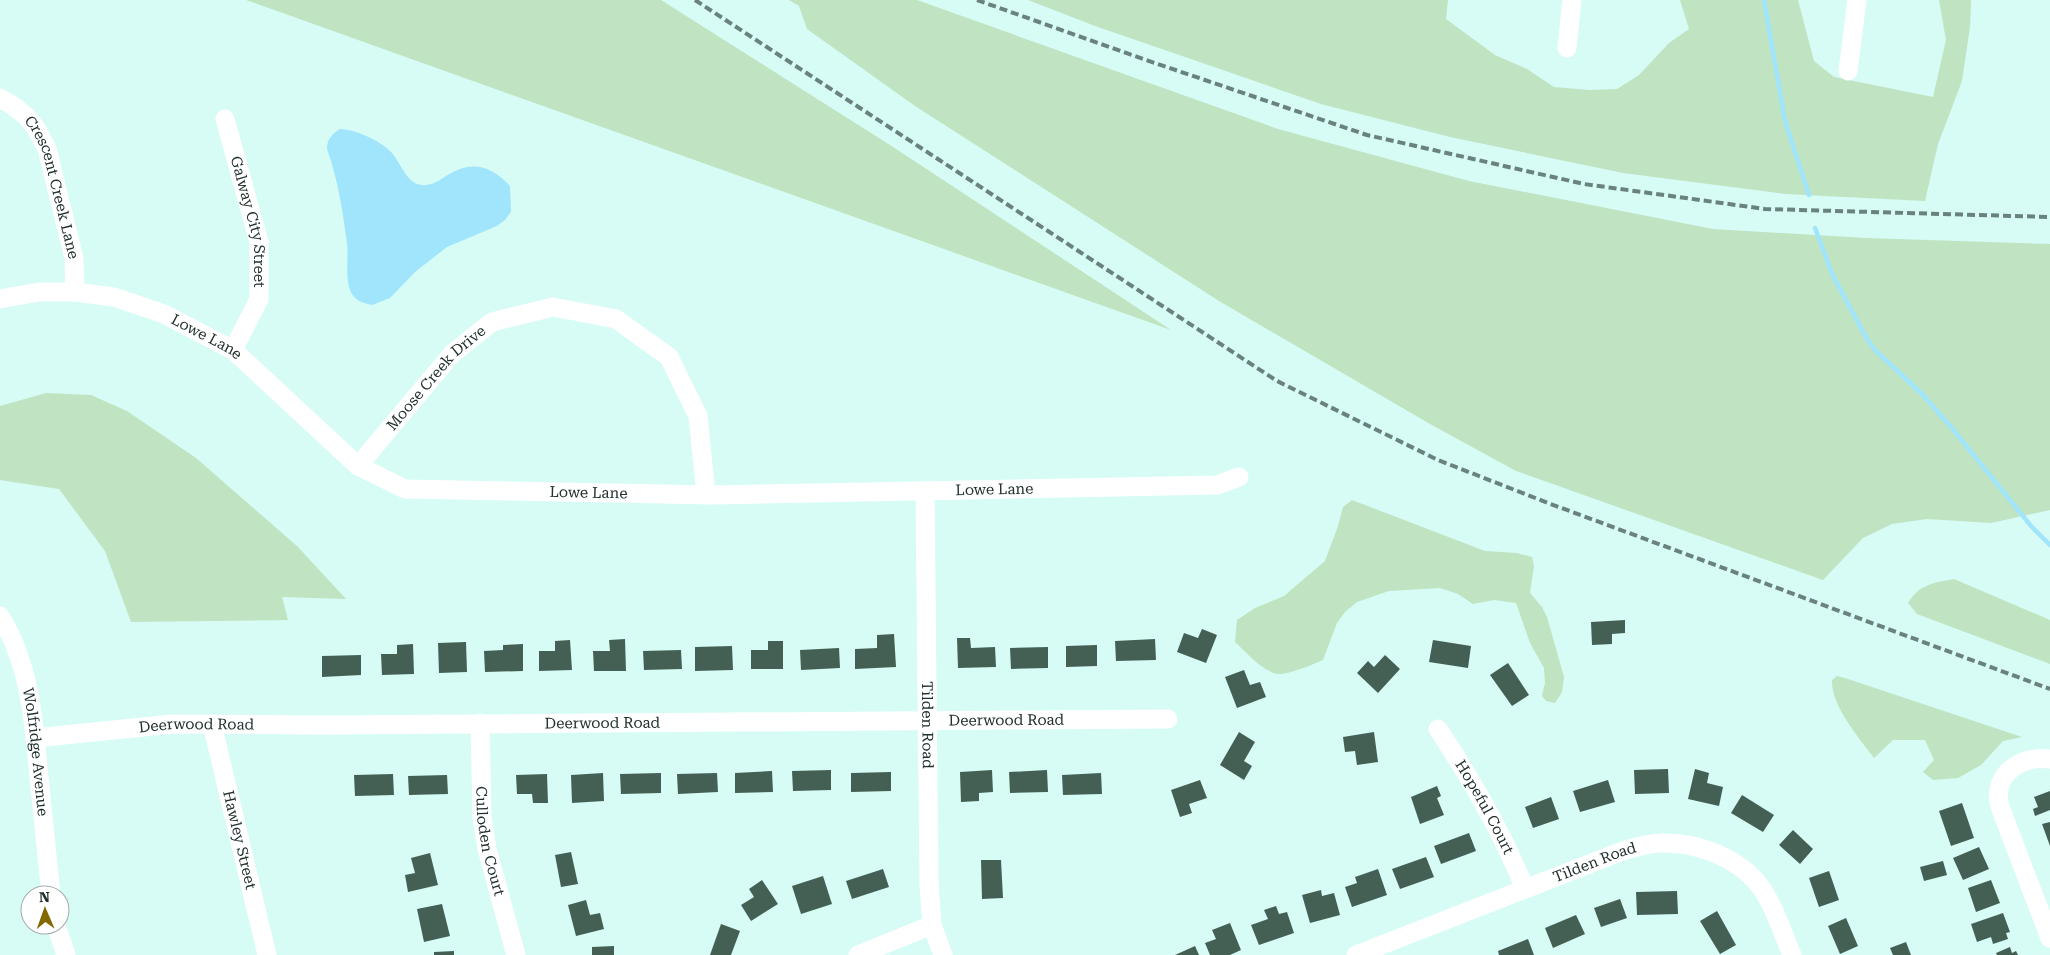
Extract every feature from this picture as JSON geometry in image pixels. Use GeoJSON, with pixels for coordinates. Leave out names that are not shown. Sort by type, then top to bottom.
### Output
{"type":"FeatureCollection","features":[{"type":"Feature","properties":{"kind":"street"},"geometry":{"type":"LineString","coordinates":[[1567,48],[1572,0]]}},
{"type":"Feature","properties":{"kind":"street"},"geometry":{"type":"LineString","coordinates":[[1848,71],[1857,0]]}},
{"type":"Feature","properties":{"kind":"street","name":"Crescent Creek Lane"},"geometry":{"type":"LineString","coordinates":[[0,98],[26,116],[36,128],[47,149],[74,258],[74,292]]}},
{"type":"Feature","properties":{"kind":"street","name":"Galway City Street"},"geometry":{"type":"LineString","coordinates":[[225,119],[259,242],[259,299],[233,350]]}},
{"type":"Feature","properties":{"kind":"street","name":"Lowe Lane"},"geometry":{"type":"LineString","coordinates":[[0,299],[39,292],[74,292],[114,297],[164,314],[233,350],[358,466],[405,489],[706,495],[1217,485],[1239,477]]}},
{"type":"Feature","properties":{"kind":"street","name":"Moose Creek Drive"},"geometry":{"type":"LineString","coordinates":[[358,466],[452,354],[492,322],[552,307],[616,319],[669,357],[698,416],[706,495]]}},
{"type":"Feature","properties":{"kind":"street","name":"Tilden Road"},"geometry":{"type":"LineString","coordinates":[[925,491],[929,884],[932,925],[943,955]]}},
{"type":"Feature","properties":{"kind":"street","name":"Wolfridge Avenue"},"geometry":{"type":"LineString","coordinates":[[0,616],[19,654],[26,680],[35,738],[50,885]]}},
{"type":"Feature","properties":{"kind":"street","name":"Deerwood Road"},"geometry":{"type":"LineString","coordinates":[[35,738],[173,724],[1168,719]]}},
{"type":"Feature","properties":{"kind":"street","name":"Culloden Court"},"geometry":{"type":"LineString","coordinates":[[480,723],[482,817],[487,849],[516,955]]}},
{"type":"Feature","properties":{"kind":"street","name":"Hawley Street"},"geometry":{"type":"LineString","coordinates":[[212,724],[267,955]]}},
{"type":"Feature","properties":{"kind":"street","name":"Hopeful Court"},"geometry":{"type":"LineString","coordinates":[[1438,729],[1463,766],[1500,834],[1525,889]]}},
{"type":"Feature","properties":{"kind":"street"},"geometry":{"type":"LineString","coordinates":[[2050,759],[2029,759],[2016,764],[2008,771],[2002,782],[1999,802],[2050,938]]}},
{"type":"Feature","properties":{"kind":"street","name":"Tilden Road"},"geometry":{"type":"LineString","coordinates":[[1356,955],[1634,848],[1660,843],[1682,844],[1702,848],[1722,856],[1739,867],[1763,891],[1773,908],[1792,955]]}},
{"type":"Feature","properties":{"kind":"street"},"geometry":{"type":"LineString","coordinates":[[858,955],[932,925]]}},
{"type":"Feature","properties":{"kind":"street"},"geometry":{"type":"LineString","coordinates":[[59,935],[66,955]]}},
{"type":"Feature","properties":{"kind":"green space"},"geometry":{"type":"Polygon","coordinates":[[[246,0],[661,0],[890,145],[1171,330],[246,0]]]}},
{"type":"Feature","properties":{"kind":"green space"},"geometry":{"type":"Polygon","coordinates":[[[789,0],[917,0],[1278,129],[1469,181],[1713,229],[1866,238],[2050,244],[2050,510],[1991,523],[1927,519],[1892,524],[1863,538],[1823,580],[1516,471],[1430,424],[1219,301],[915,106],[807,29],[799,6],[789,0]]]}},
{"type":"Feature","properties":{"kind":"green space"},"geometry":{"type":"Polygon","coordinates":[[[1028,0],[1448,0],[1446,19],[1495,55],[1527,69],[1554,87],[1589,90],[1617,89],[1639,75],[1669,43],[1689,29],[1680,0],[1798,0],[1814,61],[1834,77],[1933,97],[1946,40],[1939,0],[1971,0],[1970,27],[1962,81],[1938,144],[1925,201],[1785,194],[1623,173],[1450,137],[1321,104],[1095,26],[1028,0]]]}},
{"type":"Feature","properties":{"kind":"green space"},"geometry":{"type":"Polygon","coordinates":[[[46,393],[91,395],[127,411],[196,458],[298,547],[346,599],[282,597],[288,620],[131,622],[105,551],[59,489],[0,480],[0,406],[46,393]]]}},
{"type":"Feature","properties":{"kind":"green space"},"geometry":{"type":"Polygon","coordinates":[[[1352,500],[1485,551],[1517,553],[1532,557],[1534,566],[1530,593],[1542,607],[1547,617],[1564,677],[1562,692],[1555,703],[1546,701],[1542,696],[1545,683],[1544,668],[1530,643],[1516,603],[1494,600],[1473,604],[1458,594],[1440,588],[1389,591],[1357,602],[1345,612],[1337,623],[1323,660],[1288,673],[1278,674],[1266,670],[1235,642],[1237,620],[1255,608],[1284,596],[1325,561],[1343,507],[1352,500]]]}},
{"type":"Feature","properties":{"kind":"green space"},"geometry":{"type":"Polygon","coordinates":[[[1954,579],[2050,620],[2050,664],[1917,614],[1908,603],[1922,588],[1933,583],[1954,579]]]}},
{"type":"Feature","properties":{"kind":"green space"},"geometry":{"type":"Polygon","coordinates":[[[1837,676],[2022,737],[2003,741],[1981,765],[1958,778],[1933,780],[1923,772],[1934,760],[1925,740],[1893,740],[1874,758],[1847,721],[1836,700],[1832,680],[1837,676]]]}},
{"type":"Feature","properties":{"kind":"water"},"geometry":{"type":"Polygon","coordinates":[[[340,129],[360,134],[380,143],[395,156],[407,176],[421,185],[435,183],[464,168],[480,167],[488,169],[510,186],[511,212],[497,226],[447,247],[415,272],[390,298],[372,305],[361,302],[352,294],[348,283],[344,220],[337,184],[327,149],[331,137],[340,129]]]}},
{"type":"Feature","properties":{"kind":"building"},"geometry":{"type":"Polygon","coordinates":[[[1625,620],[1625,633],[1612,634],[1612,644],[1592,645],[1591,622],[1625,620]]]}},
{"type":"Feature","properties":{"kind":"building"},"geometry":{"type":"Polygon","coordinates":[[[1202,629],[1217,635],[1206,663],[1177,652],[1184,633],[1198,638],[1202,629]]]}},
{"type":"Feature","properties":{"kind":"building"},"geometry":{"type":"Polygon","coordinates":[[[894,634],[896,667],[855,669],[855,649],[877,648],[877,635],[894,634]]]}},
{"type":"Feature","properties":{"kind":"building"},"geometry":{"type":"Polygon","coordinates":[[[957,638],[970,638],[971,648],[995,647],[996,667],[958,668],[957,638]]]}},
{"type":"Feature","properties":{"kind":"building"},"geometry":{"type":"Polygon","coordinates":[[[625,639],[626,671],[594,671],[593,651],[610,651],[609,640],[625,639]]]}},
{"type":"Feature","properties":{"kind":"building"},"geometry":{"type":"Polygon","coordinates":[[[1155,639],[1156,660],[1116,661],[1115,641],[1155,639]]]}},
{"type":"Feature","properties":{"kind":"building"},"geometry":{"type":"Polygon","coordinates":[[[570,640],[572,670],[539,671],[539,651],[555,651],[555,641],[570,640]]]}},
{"type":"Feature","properties":{"kind":"building"},"geometry":{"type":"Polygon","coordinates":[[[1433,640],[1471,646],[1468,668],[1429,662],[1433,640]]]}},
{"type":"Feature","properties":{"kind":"building"},"geometry":{"type":"Polygon","coordinates":[[[768,641],[783,641],[783,669],[751,669],[751,650],[768,650],[768,641]]]}},
{"type":"Feature","properties":{"kind":"building"},"geometry":{"type":"Polygon","coordinates":[[[466,642],[467,672],[439,673],[438,643],[466,642]]]}},
{"type":"Feature","properties":{"kind":"building"},"geometry":{"type":"Polygon","coordinates":[[[413,644],[414,674],[382,675],[381,654],[397,654],[397,645],[413,644]]]}},
{"type":"Feature","properties":{"kind":"building"},"geometry":{"type":"Polygon","coordinates":[[[523,644],[523,671],[485,672],[484,651],[503,650],[503,645],[523,644]]]}},
{"type":"Feature","properties":{"kind":"building"},"geometry":{"type":"Polygon","coordinates":[[[1097,645],[1097,666],[1066,667],[1066,646],[1097,645]]]}},
{"type":"Feature","properties":{"kind":"building"},"geometry":{"type":"Polygon","coordinates":[[[732,646],[733,670],[695,671],[695,647],[732,646]]]}},
{"type":"Feature","properties":{"kind":"building"},"geometry":{"type":"Polygon","coordinates":[[[1048,647],[1048,668],[1011,669],[1010,648],[1048,647]]]}},
{"type":"Feature","properties":{"kind":"building"},"geometry":{"type":"Polygon","coordinates":[[[839,648],[840,668],[801,670],[800,650],[839,648]]]}},
{"type":"Feature","properties":{"kind":"building"},"geometry":{"type":"Polygon","coordinates":[[[681,650],[682,669],[644,670],[643,651],[681,650]]]}},
{"type":"Feature","properties":{"kind":"building"},"geometry":{"type":"Polygon","coordinates":[[[361,655],[361,675],[322,677],[322,656],[361,655]]]}},
{"type":"Feature","properties":{"kind":"building"},"geometry":{"type":"Polygon","coordinates":[[[1385,655],[1400,669],[1378,693],[1357,673],[1368,661],[1374,667],[1385,655]]]}},
{"type":"Feature","properties":{"kind":"building"},"geometry":{"type":"Polygon","coordinates":[[[1508,663],[1529,695],[1512,706],[1490,675],[1508,663]]]}},
{"type":"Feature","properties":{"kind":"building"},"geometry":{"type":"Polygon","coordinates":[[[1244,670],[1250,685],[1260,682],[1266,697],[1237,708],[1225,677],[1244,670]]]}},
{"type":"Feature","properties":{"kind":"building"},"geometry":{"type":"Polygon","coordinates":[[[1239,732],[1255,742],[1244,761],[1252,766],[1244,780],[1220,765],[1239,732]]]}},
{"type":"Feature","properties":{"kind":"building"},"geometry":{"type":"Polygon","coordinates":[[[1374,732],[1378,762],[1357,765],[1355,751],[1345,752],[1343,737],[1374,732]]]}},
{"type":"Feature","properties":{"kind":"building"},"geometry":{"type":"Polygon","coordinates":[[[1668,769],[1669,793],[1635,794],[1634,770],[1668,769]]]}},
{"type":"Feature","properties":{"kind":"building"},"geometry":{"type":"Polygon","coordinates":[[[1695,769],[1709,773],[1707,783],[1723,787],[1719,806],[1688,799],[1695,769]]]}},
{"type":"Feature","properties":{"kind":"building"},"geometry":{"type":"Polygon","coordinates":[[[831,770],[831,790],[793,791],[792,771],[831,770]]]}},
{"type":"Feature","properties":{"kind":"building"},"geometry":{"type":"Polygon","coordinates":[[[992,770],[993,792],[979,793],[979,801],[961,802],[960,772],[992,770]]]}},
{"type":"Feature","properties":{"kind":"building"},"geometry":{"type":"Polygon","coordinates":[[[1047,770],[1048,792],[1010,793],[1009,772],[1047,770]]]}},
{"type":"Feature","properties":{"kind":"building"},"geometry":{"type":"Polygon","coordinates":[[[772,771],[773,792],[735,793],[735,773],[772,771]]]}},
{"type":"Feature","properties":{"kind":"building"},"geometry":{"type":"Polygon","coordinates":[[[891,772],[891,791],[851,792],[851,773],[891,772]]]}},
{"type":"Feature","properties":{"kind":"building"},"geometry":{"type":"Polygon","coordinates":[[[603,773],[604,801],[572,803],[571,775],[603,773]]]}},
{"type":"Feature","properties":{"kind":"building"},"geometry":{"type":"Polygon","coordinates":[[[661,773],[661,793],[621,794],[620,774],[661,773]]]}},
{"type":"Feature","properties":{"kind":"building"},"geometry":{"type":"Polygon","coordinates":[[[717,773],[718,792],[678,794],[677,774],[717,773]]]}},
{"type":"Feature","properties":{"kind":"building"},"geometry":{"type":"Polygon","coordinates":[[[1101,773],[1102,794],[1063,795],[1062,775],[1101,773]]]}},
{"type":"Feature","properties":{"kind":"building"},"geometry":{"type":"Polygon","coordinates":[[[393,774],[394,795],[355,796],[354,775],[393,774]]]}},
{"type":"Feature","properties":{"kind":"building"},"geometry":{"type":"Polygon","coordinates":[[[547,774],[548,803],[533,803],[532,794],[517,794],[516,775],[547,774]]]}},
{"type":"Feature","properties":{"kind":"building"},"geometry":{"type":"Polygon","coordinates":[[[447,775],[448,794],[409,795],[408,776],[447,775]]]}},
{"type":"Feature","properties":{"kind":"building"},"geometry":{"type":"Polygon","coordinates":[[[1200,780],[1207,798],[1189,804],[1192,813],[1180,817],[1171,790],[1200,780]]]}},
{"type":"Feature","properties":{"kind":"building"},"geometry":{"type":"Polygon","coordinates":[[[1608,780],[1615,802],[1580,812],[1573,791],[1608,780]]]}},
{"type":"Feature","properties":{"kind":"building"},"geometry":{"type":"Polygon","coordinates":[[[1437,786],[1441,796],[1437,798],[1444,815],[1420,824],[1411,797],[1437,786]]]}},
{"type":"Feature","properties":{"kind":"building"},"geometry":{"type":"Polygon","coordinates":[[[2050,791],[2050,810],[2035,816],[2033,809],[2038,807],[2034,797],[2050,791]]]}},
{"type":"Feature","properties":{"kind":"building"},"geometry":{"type":"Polygon","coordinates":[[[1742,795],[1774,815],[1763,832],[1731,813],[1742,795]]]}},
{"type":"Feature","properties":{"kind":"building"},"geometry":{"type":"Polygon","coordinates":[[[1551,797],[1559,819],[1533,828],[1525,807],[1551,797]]]}},
{"type":"Feature","properties":{"kind":"building"},"geometry":{"type":"Polygon","coordinates":[[[1962,803],[1974,838],[1951,846],[1939,811],[1962,803]]]}},
{"type":"Feature","properties":{"kind":"building"},"geometry":{"type":"Polygon","coordinates":[[[2050,822],[2050,846],[2042,824],[2050,822]]]}},
{"type":"Feature","properties":{"kind":"building"},"geometry":{"type":"Polygon","coordinates":[[[1793,830],[1813,849],[1800,864],[1779,845],[1793,830]]]}},
{"type":"Feature","properties":{"kind":"building"},"geometry":{"type":"Polygon","coordinates":[[[1469,833],[1476,851],[1441,864],[1434,846],[1469,833]]]}},
{"type":"Feature","properties":{"kind":"building"},"geometry":{"type":"Polygon","coordinates":[[[1979,847],[1989,869],[1963,880],[1953,858],[1979,847]]]}},
{"type":"Feature","properties":{"kind":"building"},"geometry":{"type":"Polygon","coordinates":[[[571,852],[578,884],[561,887],[555,855],[571,852]]]}},
{"type":"Feature","properties":{"kind":"building"},"geometry":{"type":"Polygon","coordinates":[[[430,853],[438,885],[408,892],[405,875],[415,873],[411,858],[430,853]]]}},
{"type":"Feature","properties":{"kind":"building"},"geometry":{"type":"Polygon","coordinates":[[[1426,857],[1434,877],[1400,889],[1392,869],[1426,857]]]}},
{"type":"Feature","properties":{"kind":"building"},"geometry":{"type":"Polygon","coordinates":[[[981,860],[1001,860],[1003,898],[982,899],[981,860]]]}},
{"type":"Feature","properties":{"kind":"building"},"geometry":{"type":"Polygon","coordinates":[[[1943,861],[1947,875],[1924,881],[1920,867],[1943,861]]]}},
{"type":"Feature","properties":{"kind":"building"},"geometry":{"type":"Polygon","coordinates":[[[883,869],[889,887],[852,899],[846,881],[883,869]]]}},
{"type":"Feature","properties":{"kind":"building"},"geometry":{"type":"Polygon","coordinates":[[[1378,869],[1387,895],[1352,907],[1345,887],[1357,883],[1355,877],[1378,869]]]}},
{"type":"Feature","properties":{"kind":"building"},"geometry":{"type":"Polygon","coordinates":[[[1829,871],[1839,900],[1819,907],[1809,878],[1829,871]]]}},
{"type":"Feature","properties":{"kind":"building"},"geometry":{"type":"Polygon","coordinates":[[[823,876],[832,904],[801,914],[792,886],[823,876]]]}},
{"type":"Feature","properties":{"kind":"building"},"geometry":{"type":"Polygon","coordinates":[[[762,880],[778,904],[751,921],[741,905],[754,897],[749,889],[762,880]]]}},
{"type":"Feature","properties":{"kind":"building"},"geometry":{"type":"Polygon","coordinates":[[[1991,880],[2000,903],[1976,912],[1968,888],[1991,880]]]}},
{"type":"Feature","properties":{"kind":"building"},"geometry":{"type":"Polygon","coordinates":[[[1321,890],[1322,896],[1334,893],[1340,915],[1310,923],[1302,895],[1321,890]]]}},
{"type":"Feature","properties":{"kind":"building"},"geometry":{"type":"Polygon","coordinates":[[[1677,891],[1678,914],[1637,915],[1636,892],[1677,891]]]}},
{"type":"Feature","properties":{"kind":"building"},"geometry":{"type":"Polygon","coordinates":[[[1620,899],[1627,918],[1601,927],[1594,908],[1620,899]]]}},
{"type":"Feature","properties":{"kind":"building"},"geometry":{"type":"Polygon","coordinates":[[[586,900],[590,915],[600,913],[604,929],[576,936],[568,905],[586,900]]]}},
{"type":"Feature","properties":{"kind":"building"},"geometry":{"type":"Polygon","coordinates":[[[442,904],[450,936],[424,942],[417,909],[442,904]]]}},
{"type":"Feature","properties":{"kind":"building"},"geometry":{"type":"Polygon","coordinates":[[[1276,906],[1279,914],[1287,912],[1294,933],[1259,945],[1251,925],[1268,919],[1264,910],[1276,906]]]}},
{"type":"Feature","properties":{"kind":"building"},"geometry":{"type":"Polygon","coordinates":[[[1717,911],[1736,945],[1720,954],[1700,921],[1717,911]]]}},
{"type":"Feature","properties":{"kind":"building"},"geometry":{"type":"Polygon","coordinates":[[[2003,913],[2010,932],[2006,933],[2008,939],[1993,944],[1991,937],[1977,942],[1971,924],[2003,913]]]}},
{"type":"Feature","properties":{"kind":"building"},"geometry":{"type":"Polygon","coordinates":[[[1576,915],[1585,934],[1553,948],[1545,928],[1576,915]]]}},
{"type":"Feature","properties":{"kind":"building"},"geometry":{"type":"Polygon","coordinates":[[[1846,918],[1858,946],[1840,954],[1828,926],[1846,918]]]}},
{"type":"Feature","properties":{"kind":"building"},"geometry":{"type":"Polygon","coordinates":[[[1230,923],[1241,950],[1230,955],[1210,955],[1205,943],[1216,939],[1212,930],[1230,923]]]}},
{"type":"Feature","properties":{"kind":"building"},"geometry":{"type":"Polygon","coordinates":[[[721,924],[740,931],[731,955],[710,955],[721,924]]]}},
{"type":"Feature","properties":{"kind":"building"},"geometry":{"type":"Polygon","coordinates":[[[1528,939],[1534,955],[1499,955],[1498,951],[1528,939]]]}},
{"type":"Feature","properties":{"kind":"building"},"geometry":{"type":"Polygon","coordinates":[[[1906,942],[1911,955],[1893,955],[1890,948],[1906,942]]]}},
{"type":"Feature","properties":{"kind":"building"},"geometry":{"type":"Polygon","coordinates":[[[614,946],[614,955],[592,955],[592,947],[614,946]]]}},
{"type":"Feature","properties":{"kind":"building"},"geometry":{"type":"Polygon","coordinates":[[[1195,946],[1199,955],[1175,955],[1195,946]]]}},
{"type":"Feature","properties":{"kind":"building"},"geometry":{"type":"Polygon","coordinates":[[[2010,947],[2012,953],[2016,951],[2018,955],[1997,955],[1996,953],[2010,947]]]}},
{"type":"Feature","properties":{"kind":"building"},"geometry":{"type":"Polygon","coordinates":[[[454,951],[454,955],[434,955],[434,952],[454,951]]]}},
{"type":"Feature","properties":{"kind":"waterway"},"geometry":{"type":"LineString","coordinates":[[1764,0],[1785,121],[1809,195]]}},
{"type":"Feature","properties":{"kind":"waterway"},"geometry":{"type":"LineString","coordinates":[[1815,228],[1833,276],[1867,339],[1875,350],[1922,394],[2031,526],[2050,545]]}},
{"type":"Feature","properties":{"kind":"railway"},"geometry":{"type":"LineString","coordinates":[[695,0],[1277,381],[1438,460],[1548,503],[2050,689]]}},
{"type":"Feature","properties":{"kind":"railway"},"geometry":{"type":"LineString","coordinates":[[977,0],[1367,135],[1584,184],[1765,209],[2050,217]]}}]}
